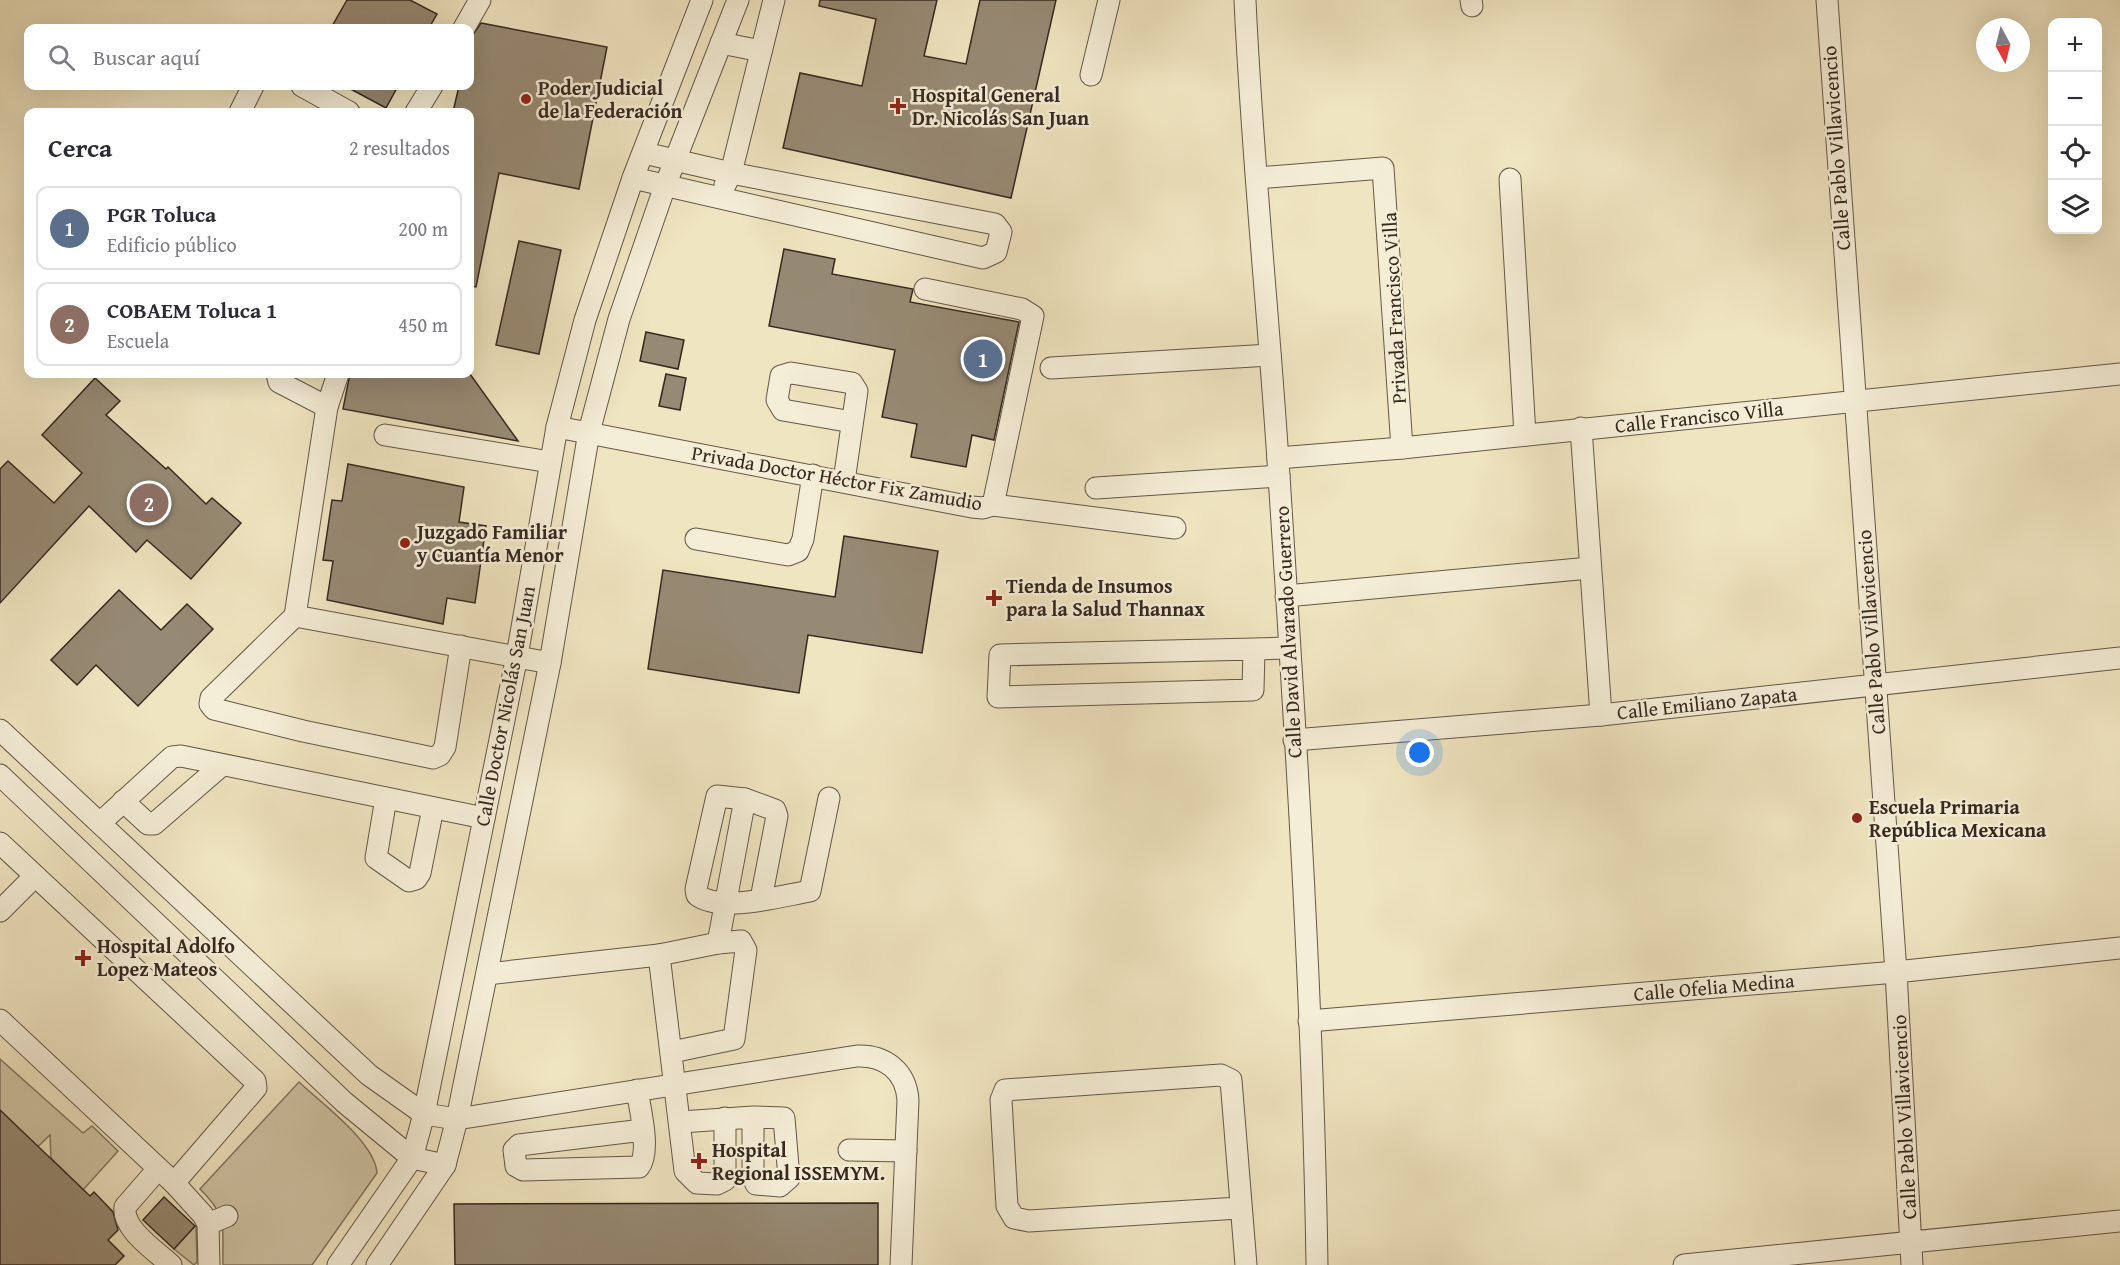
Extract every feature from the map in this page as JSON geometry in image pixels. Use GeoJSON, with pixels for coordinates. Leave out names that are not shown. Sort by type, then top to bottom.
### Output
{"type":"FeatureCollection","features":[{"type":"Feature","properties":{"kind":"street"},"geometry":{"type":"LineString","coordinates":[[466,24],[480,0]]}},
{"type":"Feature","properties":{"kind":"street","name":"Calle Doctor Nicolás San Juan"},"geometry":{"type":"LineString","coordinates":[[338,1265],[412,1158],[424,1114],[517,656],[557,427],[585,320],[633,178],[702,0]]}},
{"type":"Feature","properties":{"kind":"street","name":"Calle Doctor Nicolás San Juan"},"geometry":{"type":"LineString","coordinates":[[376,1265],[445,1165],[457,1119],[550,663],[589,432],[619,320],[665,186],[738,0]]}},
{"type":"Feature","properties":{"kind":"street"},"geometry":{"type":"LineString","coordinates":[[720,197],[731,172],[774,0]]}},
{"type":"Feature","properties":{"kind":"street"},"geometry":{"type":"LineString","coordinates":[[1091,75],[1108,0]]}},
{"type":"Feature","properties":{"kind":"street","name":"Calle David Alvarado Guerrero"},"geometry":{"type":"LineString","coordinates":[[1245,0],[1249,95],[1270,355],[1289,648],[1314,1098],[1317,1265]]}},
{"type":"Feature","properties":{"kind":"street","name":"Calle Pablo Villavicencio"},"geometry":{"type":"LineString","coordinates":[[1827,0],[1853,402],[1896,972],[1912,1265]]}},
{"type":"Feature","properties":{"kind":"street"},"geometry":{"type":"LineString","coordinates":[[721,43],[761,51]]}},
{"type":"Feature","properties":{"kind":"street"},"geometry":{"type":"LineString","coordinates":[[242,108],[251,90]]}},
{"type":"Feature","properties":{"kind":"street"},"geometry":{"type":"LineString","coordinates":[[309,90],[342,108]]}},
{"type":"Feature","properties":{"kind":"street"},"geometry":{"type":"LineString","coordinates":[[418,108],[430,90]]}},
{"type":"Feature","properties":{"kind":"street"},"geometry":{"type":"LineString","coordinates":[[633,178],[983,258],[996,252],[1001,231],[995,224],[644,153]]}},
{"type":"Feature","properties":{"kind":"street","name":"Privada Francisco Villa"},"geometry":{"type":"LineString","coordinates":[[1257,178],[1383,168],[1402,448]]}},
{"type":"Feature","properties":{"kind":"street"},"geometry":{"type":"LineString","coordinates":[[1510,179],[1525,435]]}},
{"type":"Feature","properties":{"kind":"street"},"geometry":{"type":"LineString","coordinates":[[776,209],[781,182]]}},
{"type":"Feature","properties":{"kind":"street","name":"Privada Doctor Héctor Fix Zamudio"},"geometry":{"type":"LineString","coordinates":[[557,427],[983,508],[993,505],[1033,316],[1022,309],[925,289]]}},
{"type":"Feature","properties":{"kind":"street"},"geometry":{"type":"LineString","coordinates":[[1051,368],[1270,355]]}},
{"type":"Feature","properties":{"kind":"street","name":"Calle Francisco Villa"},"geometry":{"type":"LineString","coordinates":[[1096,489],[1278,467],[1402,448],[2120,374]]}},
{"type":"Feature","properties":{"kind":"street"},"geometry":{"type":"LineString","coordinates":[[278,378],[279,382],[327,407]]}},
{"type":"Feature","properties":{"kind":"street"},"geometry":{"type":"LineString","coordinates":[[337,378],[327,407],[295,616],[211,698],[210,704],[214,709],[303,731],[433,758],[440,755],[445,747],[462,646]]}},
{"type":"Feature","properties":{"kind":"street"},"geometry":{"type":"LineString","coordinates":[[844,481],[852,422]]}},
{"type":"Feature","properties":{"kind":"street"},"geometry":{"type":"LineString","coordinates":[[1581,428],[1601,714]]}},
{"type":"Feature","properties":{"kind":"street"},"geometry":{"type":"LineString","coordinates":[[385,435],[550,462]]}},
{"type":"Feature","properties":{"kind":"street"},"geometry":{"type":"LineString","coordinates":[[696,539],[788,555],[798,551],[803,539],[813,475]]}},
{"type":"Feature","properties":{"kind":"street"},"geometry":{"type":"LineString","coordinates":[[993,505],[1175,528]]}},
{"type":"Feature","properties":{"kind":"street"},"geometry":{"type":"LineString","coordinates":[[1286,596],[1590,568]]}},
{"type":"Feature","properties":{"kind":"street"},"geometry":{"type":"LineString","coordinates":[[295,616],[550,663]]}},
{"type":"Feature","properties":{"kind":"street"},"geometry":{"type":"LineString","coordinates":[[1254,649],[1253,690],[998,697],[1000,655],[1289,648]]}},
{"type":"Feature","properties":{"kind":"street","name":"Calle Emiliano Zapata"},"geometry":{"type":"LineString","coordinates":[[1294,740],[1601,714],[2120,658]]}},
{"type":"Feature","properties":{"kind":"street"},"geometry":{"type":"LineString","coordinates":[[0,730],[369,1075],[424,1114],[457,1119],[836,1059],[874,1056],[887,1062],[907,1086],[901,1265]]}},
{"type":"Feature","properties":{"kind":"street"},"geometry":{"type":"LineString","coordinates":[[100,823],[172,757],[181,756],[484,818]]}},
{"type":"Feature","properties":{"kind":"street"},"geometry":{"type":"LineString","coordinates":[[123,801],[148,824],[154,824],[222,765]]}},
{"type":"Feature","properties":{"kind":"street"},"geometry":{"type":"LineString","coordinates":[[0,775],[344,1102],[412,1158],[445,1165]]}},
{"type":"Feature","properties":{"kind":"street"},"geometry":{"type":"LineString","coordinates":[[761,899],[777,816],[775,810],[745,799],[722,795],[714,801],[696,889],[697,895],[702,899],[725,904],[761,899],[810,891],[829,798]]}},
{"type":"Feature","properties":{"kind":"street"},"geometry":{"type":"LineString","coordinates":[[386,798],[376,858],[409,881],[416,879],[420,873],[433,808]]}},
{"type":"Feature","properties":{"kind":"street"},"geometry":{"type":"LineString","coordinates":[[718,943],[745,799]]}},
{"type":"Feature","properties":{"kind":"street"},"geometry":{"type":"LineString","coordinates":[[0,843],[255,1081],[256,1088],[174,1183]]}},
{"type":"Feature","properties":{"kind":"street"},"geometry":{"type":"LineString","coordinates":[[0,911],[35,876]]}},
{"type":"Feature","properties":{"kind":"street"},"geometry":{"type":"LineString","coordinates":[[486,974],[659,955],[718,943],[741,941],[745,944],[736,1034],[729,1041],[672,1052]]}},
{"type":"Feature","properties":{"kind":"street","name":"Calle Ofelia Medina"},"geometry":{"type":"LineString","coordinates":[[1308,1021],[1896,972],[2120,948]]}},
{"type":"Feature","properties":{"kind":"street"},"geometry":{"type":"LineString","coordinates":[[659,955],[687,1175],[697,1183],[717,1184],[725,1180],[727,1173],[725,1118]]}},
{"type":"Feature","properties":{"kind":"street"},"geometry":{"type":"LineString","coordinates":[[0,1020],[158,1169],[218,1220],[209,1265]]}},
{"type":"Feature","properties":{"kind":"street"},"geometry":{"type":"LineString","coordinates":[[1239,1208],[1029,1221],[1014,1218],[1007,1206],[1001,1100],[1005,1090],[1221,1076],[1231,1080],[1239,1208],[1246,1265]]}},
{"type":"Feature","properties":{"kind":"street"},"geometry":{"type":"LineString","coordinates":[[637,1090],[643,1130],[644,1162],[639,1167],[631,1170],[523,1170],[516,1166],[514,1150],[519,1145],[643,1130]]}},
{"type":"Feature","properties":{"kind":"street"},"geometry":{"type":"LineString","coordinates":[[681,1122],[753,1117]]}},
{"type":"Feature","properties":{"kind":"street"},"geometry":{"type":"LineString","coordinates":[[849,1150],[906,1151]]}},
{"type":"Feature","properties":{"kind":"street"},"geometry":{"type":"LineString","coordinates":[[158,1169],[125,1207],[124,1214],[129,1226],[171,1265]]}},
{"type":"Feature","properties":{"kind":"street"},"geometry":{"type":"LineString","coordinates":[[1684,1265],[2120,1221]]}},
{"type":"Feature","properties":{"kind":"shaded area"},"geometry":{"type":"Polygon","coordinates":[[[0,1059],[83,1133],[92,1126],[118,1151],[83,1190],[51,1158],[50,1135],[24,1160],[0,1110],[0,1059]]]}},
{"type":"Feature","properties":{"kind":"shaded area"},"geometry":{"type":"Polygon","coordinates":[[[299,1082],[357,1136],[374,1161],[377,1173],[312,1265],[223,1265],[223,1232],[220,1216],[216,1207],[200,1189],[299,1082]]]}},
{"type":"Feature","properties":{"kind":"shaded area"},"geometry":{"type":"Polygon","coordinates":[[[196,1225],[197,1262],[194,1265],[174,1249],[196,1225]]]}},
{"type":"Feature","properties":{"kind":"building"},"geometry":{"type":"Polygon","coordinates":[[[347,0],[410,0],[437,14],[431,24],[333,24],[347,0]]]}},
{"type":"Feature","properties":{"kind":"building"},"geometry":{"type":"Polygon","coordinates":[[[820,0],[937,0],[924,56],[966,64],[980,0],[1056,0],[1011,198],[783,148],[800,73],[862,86],[876,19],[819,6],[820,0]]]}},
{"type":"Feature","properties":{"kind":"building","name":"Poder Judicial de la Federación"},"geometry":{"type":"Polygon","coordinates":[[[481,23],[607,47],[579,189],[499,173],[476,287],[474,287],[474,108],[454,108],[458,90],[474,90],[474,33],[481,23]]]}},
{"type":"Feature","properties":{"kind":"building"},"geometry":{"type":"Polygon","coordinates":[[[352,90],[396,90],[386,108],[352,90]]]}},
{"type":"Feature","properties":{"kind":"building"},"geometry":{"type":"Polygon","coordinates":[[[519,241],[561,250],[539,354],[496,345],[519,241]]]}},
{"type":"Feature","properties":{"kind":"building"},"geometry":{"type":"Polygon","coordinates":[[[784,249],[835,259],[832,274],[913,289],[910,302],[1019,322],[994,440],[972,435],[966,467],[911,457],[917,424],[882,417],[895,350],[769,326],[784,249]]]}},
{"type":"Feature","properties":{"kind":"building"},"geometry":{"type":"Polygon","coordinates":[[[646,332],[684,340],[678,369],[640,361],[646,332]]]}},
{"type":"Feature","properties":{"kind":"building"},"geometry":{"type":"Polygon","coordinates":[[[666,374],[686,378],[680,410],[659,406],[666,374]]]}},
{"type":"Feature","properties":{"kind":"building"},"geometry":{"type":"Polygon","coordinates":[[[95,378],[120,401],[106,415],[166,469],[168,467],[206,504],[212,498],[241,523],[191,579],[147,540],[136,552],[89,506],[0,603],[0,469],[8,461],[54,503],[82,473],[42,435],[95,378]]]}},
{"type":"Feature","properties":{"kind":"building"},"geometry":{"type":"Polygon","coordinates":[[[349,378],[473,378],[518,441],[343,409],[349,378]]]}},
{"type":"Feature","properties":{"kind":"building","name":"Juzgado Familiar y Cuantía Menor"},"geometry":{"type":"Polygon","coordinates":[[[348,464],[464,487],[459,522],[486,526],[475,603],[447,598],[443,624],[327,600],[333,561],[323,560],[332,500],[342,501],[348,464]]]}},
{"type":"Feature","properties":{"kind":"building"},"geometry":{"type":"Polygon","coordinates":[[[844,536],[938,551],[922,653],[808,635],[799,693],[648,669],[663,570],[835,597],[844,536]]]}},
{"type":"Feature","properties":{"kind":"building"},"geometry":{"type":"Polygon","coordinates":[[[119,590],[161,630],[187,604],[213,629],[138,706],[96,665],[77,685],[51,660],[119,590]]]}},
{"type":"Feature","properties":{"kind":"building"},"geometry":{"type":"Polygon","coordinates":[[[0,1110],[90,1196],[94,1192],[113,1212],[118,1230],[108,1240],[124,1256],[115,1265],[0,1265],[0,1110]]]}},
{"type":"Feature","properties":{"kind":"building"},"geometry":{"type":"Polygon","coordinates":[[[164,1197],[195,1226],[174,1249],[143,1220],[164,1197]]]}},
{"type":"Feature","properties":{"kind":"building"},"geometry":{"type":"Polygon","coordinates":[[[878,1203],[878,1265],[455,1265],[454,1204],[878,1203]]]}},
{"type":"Feature","properties":{"kind":"place","name":"Poder Judicial de la Federación"},"geometry":{"type":"Point","coordinates":[526,99]}},
{"type":"Feature","properties":{"kind":"place","name":"Hospital General Dr. Nicolás San Juan"},"geometry":{"type":"Point","coordinates":[898,106]}},
{"type":"Feature","properties":{"kind":"place","name":"PGR Toluca"},"geometry":{"type":"Point","coordinates":[983,359]}},
{"type":"Feature","properties":{"kind":"place","name":"COBAEM Toluca 1"},"geometry":{"type":"Point","coordinates":[149,503]}},
{"type":"Feature","properties":{"kind":"place","name":"Juzgado Familiar y Cuantía Menor"},"geometry":{"type":"Point","coordinates":[405,543]}},
{"type":"Feature","properties":{"kind":"place","name":"Tienda de Insumos para la Salud Thannax"},"geometry":{"type":"Point","coordinates":[994,598]}},
{"type":"Feature","properties":{"kind":"place","name":"Escuela Primaria República Mexicana"},"geometry":{"type":"Point","coordinates":[1857,818]}},
{"type":"Feature","properties":{"kind":"place","name":"Hospital Adolfo Lopez Mateos"},"geometry":{"type":"Point","coordinates":[83,958]}},
{"type":"Feature","properties":{"kind":"place","name":"Hospital Regional ISSEMYM."},"geometry":{"type":"Point","coordinates":[699,1161]}}]}
